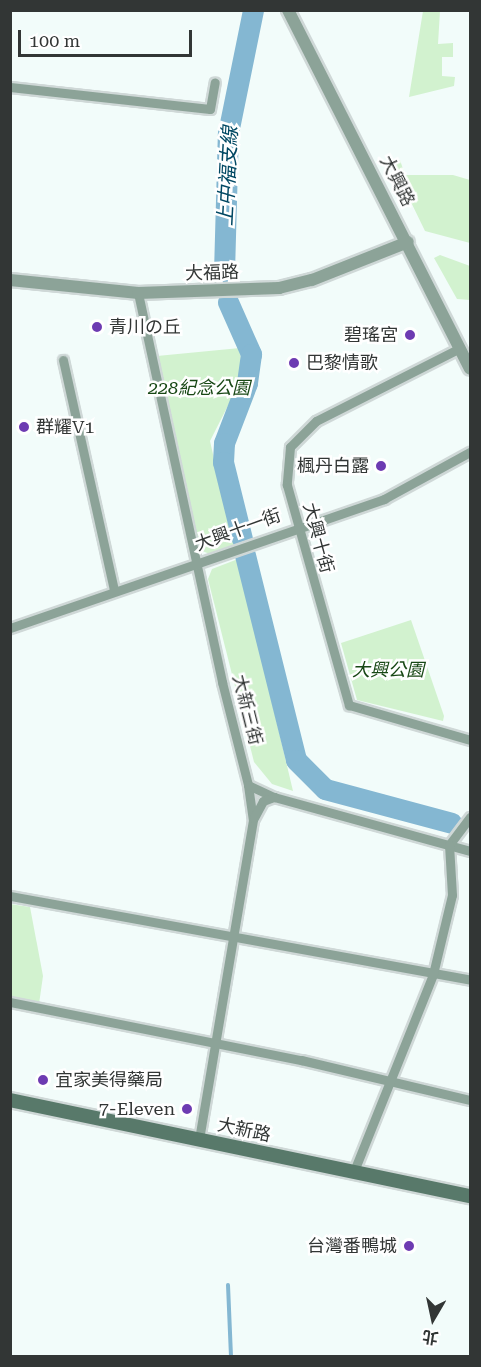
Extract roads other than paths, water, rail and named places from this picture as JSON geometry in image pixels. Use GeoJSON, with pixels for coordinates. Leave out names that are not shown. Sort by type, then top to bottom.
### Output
{"type":"FeatureCollection","features":[{"type":"Feature","properties":{"kind":"main road","name":"大新路"},"geometry":{"type":"LineString","coordinates":[[10,1100],[471,1196]]}},
{"type":"Feature","properties":{"kind":"street","name":"大興路"},"geometry":{"type":"LineString","coordinates":[[288,10],[471,369]]}},
{"type":"Feature","properties":{"kind":"street"},"geometry":{"type":"LineString","coordinates":[[10,87],[210,110],[215,82]]}},
{"type":"Feature","properties":{"kind":"street","name":"大福路"},"geometry":{"type":"LineString","coordinates":[[10,280],[138,293],[279,288],[312,280],[408,242]]}},
{"type":"Feature","properties":{"kind":"street","name":"大新三街"},"geometry":{"type":"LineString","coordinates":[[138,293],[195,563],[249,785],[253,820],[217,1044],[199,1139]]}},
{"type":"Feature","properties":{"kind":"street","name":"大興十街"},"geometry":{"type":"LineString","coordinates":[[460,348],[316,421],[290,447],[287,485],[350,705],[471,740]]}},
{"type":"Feature","properties":{"kind":"street"},"geometry":{"type":"LineString","coordinates":[[63,360],[114,590]]}},
{"type":"Feature","properties":{"kind":"street","name":"大興十一街"},"geometry":{"type":"LineString","coordinates":[[10,628],[297,526],[384,499],[471,452]]}},
{"type":"Feature","properties":{"kind":"street"},"geometry":{"type":"LineString","coordinates":[[249,785],[274,797],[471,850]]}},
{"type":"Feature","properties":{"kind":"street"},"geometry":{"type":"LineString","coordinates":[[253,820],[256,808],[274,797]]}},
{"type":"Feature","properties":{"kind":"street"},"geometry":{"type":"LineString","coordinates":[[354,1171],[432,974],[452,895],[449,845],[471,817]]}},
{"type":"Feature","properties":{"kind":"street"},"geometry":{"type":"LineString","coordinates":[[10,896],[471,980]]}},
{"type":"Feature","properties":{"kind":"street"},"geometry":{"type":"LineString","coordinates":[[10,1002],[389,1079],[471,1100]]}},
{"type":"Feature","properties":{"kind":"waterway","name":"上中福支線"},"geometry":{"type":"LineString","coordinates":[[224,272],[228,133],[253,10]]}},
{"type":"Feature","properties":{"kind":"waterway"},"geometry":{"type":"LineString","coordinates":[[228,302],[251,354],[247,383],[224,443],[223,462],[242,539]]}},
{"type":"Feature","properties":{"kind":"waterway"},"geometry":{"type":"LineString","coordinates":[[245,555],[296,760],[325,789],[452,823]]}},
{"type":"Feature","properties":{"kind":"waterway"},"geometry":{"type":"LineString","coordinates":[[228,1285],[231,1356]]}},
{"type":"Feature","properties":{"kind":"place","name":"青川の丘"},"geometry":{"type":"Point","coordinates":[97,327]}},
{"type":"Feature","properties":{"kind":"place","name":"碧瑤宮"},"geometry":{"type":"Point","coordinates":[410,335]}},
{"type":"Feature","properties":{"kind":"place","name":"巴黎情歌"},"geometry":{"type":"Point","coordinates":[294,363]}},
{"type":"Feature","properties":{"kind":"place","name":"群耀V1"},"geometry":{"type":"Point","coordinates":[24,427]}},
{"type":"Feature","properties":{"kind":"place","name":"楓丹白露"},"geometry":{"type":"Point","coordinates":[381,466]}},
{"type":"Feature","properties":{"kind":"place","name":"宜家美得藥局"},"geometry":{"type":"Point","coordinates":[43,1080]}},
{"type":"Feature","properties":{"kind":"place","name":"7-Eleven"},"geometry":{"type":"Point","coordinates":[187,1109]}},
{"type":"Feature","properties":{"kind":"place","name":"台灣番鴨城"},"geometry":{"type":"Point","coordinates":[409,1246]}},
{"type":"Feature","properties":{"kind":"park label","name":"228紀念公園"},"geometry":{"type":"Point","coordinates":[199,388]}},
{"type":"Feature","properties":{"kind":"park label","name":"大興公園"},"geometry":{"type":"Point","coordinates":[388,670]}}]}
